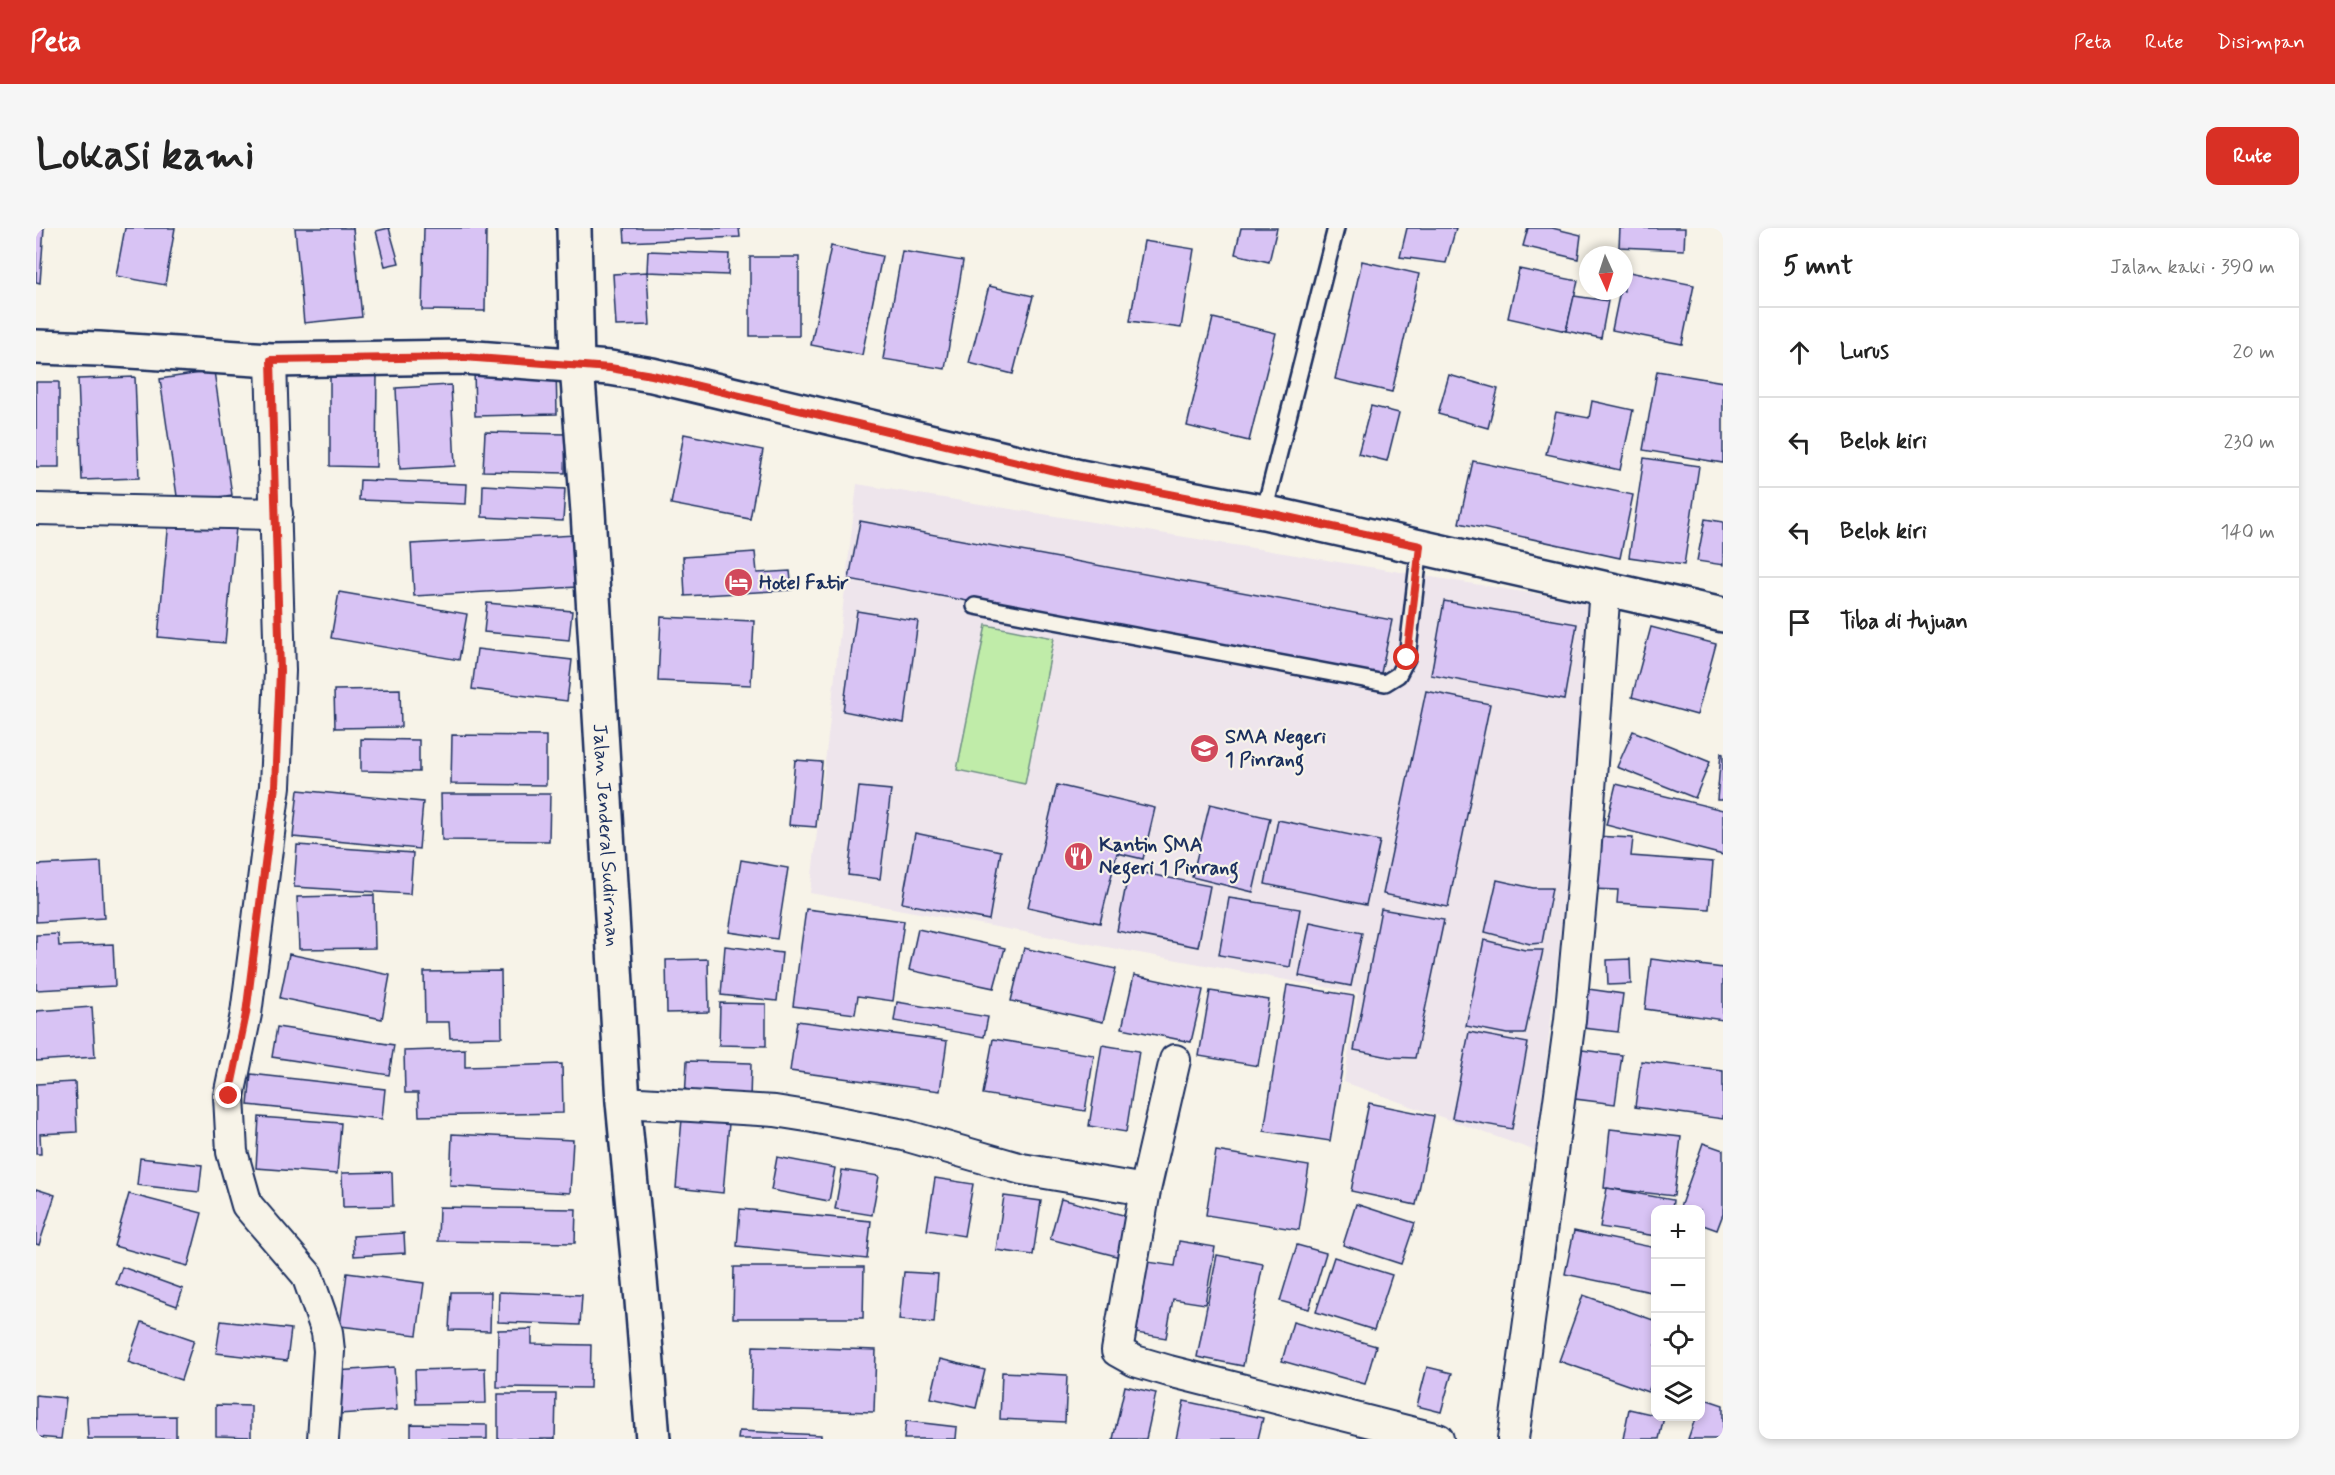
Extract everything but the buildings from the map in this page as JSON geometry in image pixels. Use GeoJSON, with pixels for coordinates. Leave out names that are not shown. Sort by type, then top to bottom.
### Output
{"type":"FeatureCollection","features":[{"type":"Feature","properties":{"kind":"main road","name":"Jalan Jenderal Sudirman"},"geometry":{"type":"LineString","coordinates":[[574,228],[577,366],[588,512],[623,1102],[653,1439]]}},
{"type":"Feature","properties":{"kind":"main road"},"geometry":{"type":"LineString","coordinates":[[36,347],[271,360],[463,357],[577,366],[652,375],[1080,477],[1264,512],[1723,615]]}},
{"type":"Feature","properties":{"kind":"street"},"geometry":{"type":"LineString","coordinates":[[271,360],[280,671],[275,786],[246,1014],[229,1096],[232,1152],[247,1205],[307,1275],[327,1332],[323,1439]]}},
{"type":"Feature","properties":{"kind":"street"},"geometry":{"type":"LineString","coordinates":[[36,509],[277,514]]}},
{"type":"Feature","properties":{"kind":"street"},"geometry":{"type":"LineString","coordinates":[[1513,1439],[1570,1020],[1605,588]]}},
{"type":"Feature","properties":{"kind":"street"},"geometry":{"type":"LineString","coordinates":[[1176,1060],[1145,1190],[1117,1351],[1135,1361],[1169,1371],[1438,1439]]}},
{"type":"Feature","properties":{"kind":"street"},"geometry":{"type":"LineString","coordinates":[[623,1102],[775,1111],[813,1117],[904,1135],[1022,1168],[1145,1190]]}},
{"type":"Feature","properties":{"kind":"lane"},"geometry":{"type":"LineString","coordinates":[[1264,512],[1336,228]]}},
{"type":"Feature","properties":{"kind":"lane"},"geometry":{"type":"LineString","coordinates":[[975,606],[1385,683],[1398,675],[1407,658],[1420,546]]}},
{"type":"Feature","properties":{"kind":"shaded area","name":"SMA Negeri 1 Pinrang"},"geometry":{"type":"Polygon","coordinates":[[[857,484],[1598,604],[1536,1151],[1344,1082],[1358,993],[810,893],[857,484]]]}},
{"type":"Feature","properties":{"kind":"green space"},"geometry":{"type":"Polygon","coordinates":[[[986,625],[1054,638],[1025,784],[957,770],[986,625]]]}},
{"type":"Feature","properties":{"kind":"place","name":"Hotel Fatir"},"geometry":{"type":"Point","coordinates":[738,582]}},
{"type":"Feature","properties":{"kind":"place","name":"SMA Negeri 1 Pinrang"},"geometry":{"type":"Point","coordinates":[1204,748]}},
{"type":"Feature","properties":{"kind":"place","name":"Kantin SMA Negeri 1 Pinrang"},"geometry":{"type":"Point","coordinates":[1078,856]}},
{"type":"Feature","properties":{"kind":"route"},"geometry":{"type":"LineString","coordinates":[[229,1096],[246,1014],[275,786],[280,671],[271,360],[463,357],[610,368],[652,375],[1080,477],[1264,512],[1420,546],[1407,658]]}}]}
